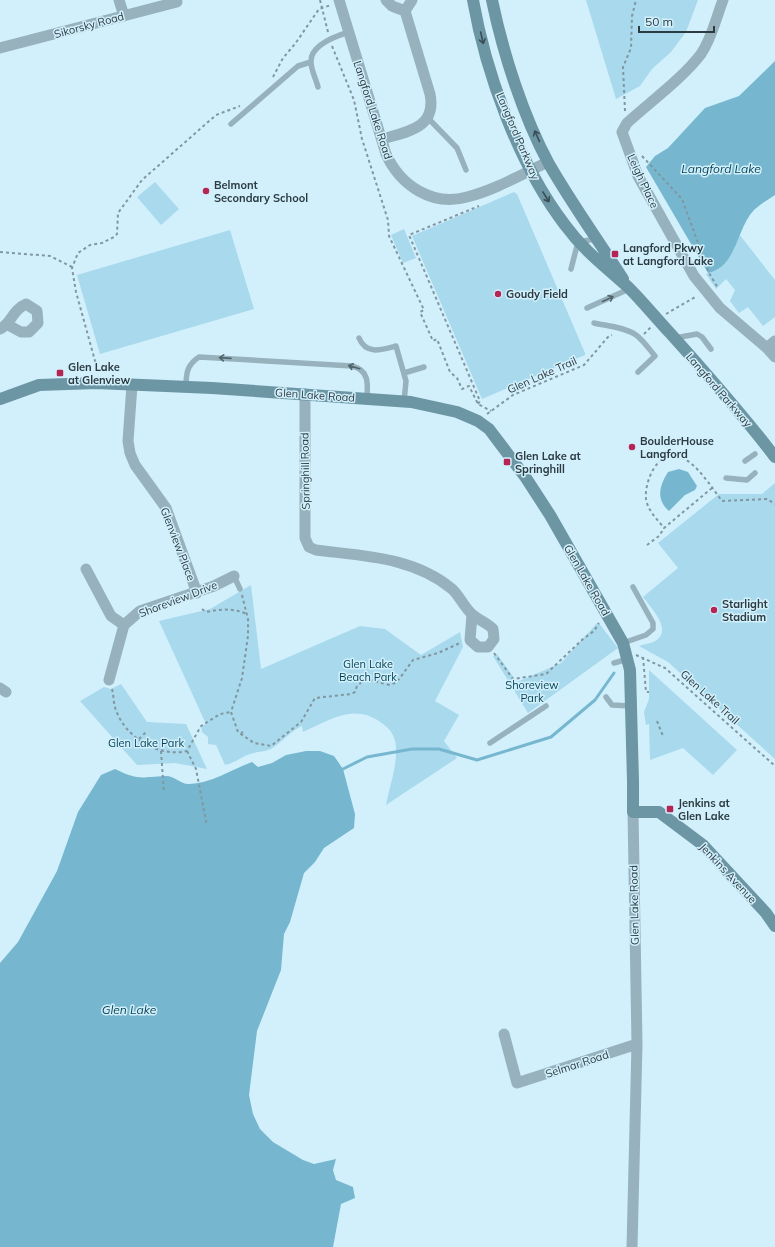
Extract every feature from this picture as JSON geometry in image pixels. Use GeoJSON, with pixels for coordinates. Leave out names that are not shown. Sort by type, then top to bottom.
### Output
{"type":"FeatureCollection","features":[{"type":"Feature","properties":{"kind":"street"},"geometry":{"type":"LineString","coordinates":[[119,0],[124,16]]}},
{"type":"Feature","properties":{"kind":"street"},"geometry":{"type":"LineString","coordinates":[[386,0],[392,6],[405,11]]}},
{"type":"Feature","properties":{"kind":"street"},"geometry":{"type":"LineString","coordinates":[[382,139],[414,129],[427,117],[431,106],[430,94],[405,11],[412,0]]}},
{"type":"Feature","properties":{"kind":"street","name":"Langford Parkway"},"geometry":{"type":"LineString","coordinates":[[473,0],[486,54],[501,100],[530,170],[551,206],[578,242],[603,267],[629,288]]}},
{"type":"Feature","properties":{"kind":"street","name":"Langford Parkway"},"geometry":{"type":"LineString","coordinates":[[492,0],[508,63],[548,162],[595,239],[629,288],[739,411],[775,457]]}},
{"type":"Feature","properties":{"kind":"street"},"geometry":{"type":"LineString","coordinates":[[627,123],[691,65],[701,54],[710,37],[723,0]]}},
{"type":"Feature","properties":{"kind":"street","name":"Sikorsky Road"},"geometry":{"type":"LineString","coordinates":[[0,48],[177,2]]}},
{"type":"Feature","properties":{"kind":"street","name":"Langford Lake Road"},"geometry":{"type":"LineString","coordinates":[[336,2],[349,32],[386,154],[398,174],[417,190],[438,198],[448,199],[467,197],[548,162]]}},
{"type":"Feature","properties":{"kind":"street","name":"Leigh Place"},"geometry":{"type":"LineString","coordinates":[[627,123],[622,132],[638,176],[684,261],[704,290],[720,308],[771,344],[775,357]]}},
{"type":"Feature","properties":{"kind":"street","name":"Glen Lake Road"},"geometry":{"type":"LineString","coordinates":[[0,398],[39,385],[96,383],[305,394],[404,402],[457,412],[478,421],[489,429],[526,478],[550,515],[613,625],[626,651],[631,706],[637,1044],[632,1247]]}},
{"type":"Feature","properties":{"kind":"street","name":"Glenview Place"},"geometry":{"type":"LineString","coordinates":[[132,384],[128,442],[130,454],[135,465],[166,508],[197,593]]}},
{"type":"Feature","properties":{"kind":"street","name":"Springhill Road"},"geometry":{"type":"LineString","coordinates":[[305,394],[306,538],[308,546],[316,550],[381,558],[422,570],[440,580],[453,590],[472,615]]}},
{"type":"Feature","properties":{"kind":"street"},"geometry":{"type":"LineString","coordinates":[[86,569],[111,616],[124,625],[109,680]]}},
{"type":"Feature","properties":{"kind":"street","name":"Shoreview Drive"},"geometry":{"type":"LineString","coordinates":[[124,625],[140,611],[197,593],[234,576]]}},
{"type":"Feature","properties":{"kind":"street"},"geometry":{"type":"LineString","coordinates":[[472,615],[493,629],[494,639],[488,646],[478,647],[470,640],[472,615]]}},
{"type":"Feature","properties":{"kind":"street","name":"Jenkins Avenue"},"geometry":{"type":"LineString","coordinates":[[633,812],[660,812],[703,845],[766,913],[775,926]]}},
{"type":"Feature","properties":{"kind":"street","name":"Selmar Road"},"geometry":{"type":"LineString","coordinates":[[504,1034],[517,1083],[637,1044]]}},
{"type":"Feature","properties":{"kind":"lane"},"geometry":{"type":"LineString","coordinates":[[318,87],[311,62],[316,50],[327,41],[349,32]]}},
{"type":"Feature","properties":{"kind":"lane"},"geometry":{"type":"LineString","coordinates":[[231,124],[298,66],[311,62]]}},
{"type":"Feature","properties":{"kind":"lane"},"geometry":{"type":"LineString","coordinates":[[427,117],[456,148],[466,170]]}},
{"type":"Feature","properties":{"kind":"lane"},"geometry":{"type":"LineString","coordinates":[[571,269],[578,242],[595,239]]}},
{"type":"Feature","properties":{"kind":"lane"},"geometry":{"type":"LineString","coordinates":[[587,308],[629,288]]}},
{"type":"Feature","properties":{"kind":"lane"},"geometry":{"type":"LineString","coordinates":[[594,323],[628,331],[637,336],[647,347],[655,356],[638,372]]}},
{"type":"Feature","properties":{"kind":"lane"},"geometry":{"type":"LineString","coordinates":[[674,338],[696,334],[702,337],[712,349]]}},
{"type":"Feature","properties":{"kind":"lane"},"geometry":{"type":"LineString","coordinates":[[359,338],[362,344],[371,350],[379,351],[396,346],[406,381],[404,402]]}},
{"type":"Feature","properties":{"kind":"lane"},"geometry":{"type":"LineString","coordinates":[[186,387],[186,371],[194,360],[200,357],[352,366],[363,370],[367,376],[367,399]]}},
{"type":"Feature","properties":{"kind":"lane"},"geometry":{"type":"LineString","coordinates":[[404,373],[424,367]]}},
{"type":"Feature","properties":{"kind":"lane"},"geometry":{"type":"LineString","coordinates":[[745,461],[755,454]]}},
{"type":"Feature","properties":{"kind":"lane"},"geometry":{"type":"LineString","coordinates":[[726,478],[747,480],[755,473]]}},
{"type":"Feature","properties":{"kind":"lane"},"geometry":{"type":"LineString","coordinates":[[234,576],[240,589]]}},
{"type":"Feature","properties":{"kind":"lane"},"geometry":{"type":"LineString","coordinates":[[614,663],[653,629],[653,623],[633,587]]}},
{"type":"Feature","properties":{"kind":"lane"},"geometry":{"type":"LineString","coordinates":[[606,697],[612,705],[631,706]]}},
{"type":"Feature","properties":{"kind":"lane"},"geometry":{"type":"LineString","coordinates":[[490,743],[546,706]]}},
{"type":"Feature","properties":{"kind":"path"},"geometry":{"type":"LineString","coordinates":[[320,0],[328,32]]}},
{"type":"Feature","properties":{"kind":"path"},"geometry":{"type":"LineString","coordinates":[[627,123],[625,115],[623,67],[631,48],[632,16],[636,0]]}},
{"type":"Feature","properties":{"kind":"path"},"geometry":{"type":"LineString","coordinates":[[271,80],[282,58],[295,44],[319,9],[336,2]]}},
{"type":"Feature","properties":{"kind":"path"},"geometry":{"type":"LineString","coordinates":[[332,46],[354,100],[362,139],[388,220],[389,236],[424,310],[420,312],[433,341],[437,339],[450,372],[457,378],[462,389],[469,386],[478,404]]}},
{"type":"Feature","properties":{"kind":"path"},"geometry":{"type":"LineString","coordinates":[[98,368],[76,292],[72,268],[78,253],[83,248],[114,237],[117,234],[118,213],[142,180],[216,115],[242,105]]}},
{"type":"Feature","properties":{"kind":"path"},"geometry":{"type":"LineString","coordinates":[[648,161],[682,199],[709,273]]}},
{"type":"Feature","properties":{"kind":"path"},"geometry":{"type":"LineString","coordinates":[[478,404],[480,401],[409,235],[482,204]]}},
{"type":"Feature","properties":{"kind":"path"},"geometry":{"type":"LineString","coordinates":[[0,252],[50,256],[72,268]]}},
{"type":"Feature","properties":{"kind":"path","name":"Glen Lake Trail"},"geometry":{"type":"LineString","coordinates":[[478,404],[491,411],[512,395],[584,365],[608,336],[618,336]]}},
{"type":"Feature","properties":{"kind":"path"},"geometry":{"type":"LineString","coordinates":[[664,528],[650,510],[646,501],[646,491],[649,480],[658,463],[672,455],[679,456],[692,464],[722,501],[767,499],[775,504]]}},
{"type":"Feature","properties":{"kind":"path"},"geometry":{"type":"LineString","coordinates":[[648,545],[659,536],[664,528],[712,488]]}},
{"type":"Feature","properties":{"kind":"path"},"geometry":{"type":"LineString","coordinates":[[240,589],[247,614],[248,627],[244,667],[231,712],[236,727],[241,734],[254,743],[271,746],[278,741],[300,722],[315,698],[351,694],[365,679],[390,685],[397,682],[413,660],[438,653],[470,640]]}},
{"type":"Feature","properties":{"kind":"path"},"geometry":{"type":"LineString","coordinates":[[202,609],[206,612],[237,610],[247,614]]}},
{"type":"Feature","properties":{"kind":"path"},"geometry":{"type":"LineString","coordinates":[[488,646],[513,679],[546,674],[583,639],[594,631],[600,622],[606,622],[613,625]]}},
{"type":"Feature","properties":{"kind":"path","name":"Glen Lake Trail"},"geometry":{"type":"LineString","coordinates":[[626,651],[643,657],[665,668],[775,766]]}},
{"type":"Feature","properties":{"kind":"path"},"geometry":{"type":"LineString","coordinates":[[643,657],[646,692],[649,692]]}},
{"type":"Feature","properties":{"kind":"path"},"geometry":{"type":"LineString","coordinates":[[109,680],[113,701],[120,720],[139,739],[161,750],[172,752],[187,751]]}},
{"type":"Feature","properties":{"kind":"path"},"geometry":{"type":"LineString","coordinates":[[187,751],[201,726],[220,714],[231,712]]}},
{"type":"Feature","properties":{"kind":"path"},"geometry":{"type":"LineString","coordinates":[[657,720],[664,736]]}},
{"type":"Feature","properties":{"kind":"path"},"geometry":{"type":"LineString","coordinates":[[241,734],[244,730]]}},
{"type":"Feature","properties":{"kind":"path"},"geometry":{"type":"LineString","coordinates":[[139,739],[147,731]]}},
{"type":"Feature","properties":{"kind":"path"},"geometry":{"type":"LineString","coordinates":[[161,750],[164,792]]}},
{"type":"Feature","properties":{"kind":"path"},"geometry":{"type":"LineString","coordinates":[[187,751],[193,762],[207,826]]}},
{"type":"Feature","properties":{"kind":"green space"},"geometry":{"type":"Polygon","coordinates":[[[586,0],[698,0],[686,32],[671,52],[652,69],[640,86],[616,99],[586,0]]]}},
{"type":"Feature","properties":{"kind":"green space"},"geometry":{"type":"Polygon","coordinates":[[[155,182],[179,209],[161,225],[137,197],[155,182]]]}},
{"type":"Feature","properties":{"kind":"green space","name":"Goudy Field"},"geometry":{"type":"Polygon","coordinates":[[[514,192],[517,194],[585,355],[482,399],[412,236],[514,192]]]}},
{"type":"Feature","properties":{"kind":"green space"},"geometry":{"type":"Polygon","coordinates":[[[404,229],[416,258],[403,263],[391,235],[404,229]]]}},
{"type":"Feature","properties":{"kind":"green space"},"geometry":{"type":"Polygon","coordinates":[[[230,230],[254,309],[100,354],[77,275],[230,230]]]}},
{"type":"Feature","properties":{"kind":"green space"},"geometry":{"type":"Polygon","coordinates":[[[739,234],[775,280],[775,317],[763,326],[748,307],[739,313],[730,301],[735,290],[726,279],[716,289],[706,274],[719,269],[733,251],[739,234]]]}},
{"type":"Feature","properties":{"kind":"green space","name":"Starlight Stadium"},"geometry":{"type":"Polygon","coordinates":[[[775,483],[775,759],[668,662],[639,646],[657,640],[661,635],[662,630],[658,618],[643,597],[678,568],[658,543],[719,494],[762,494],[775,483]]]}},
{"type":"Feature","properties":{"kind":"green space","name":"Glen Lake Beach Park"},"geometry":{"type":"Polygon","coordinates":[[[251,585],[261,669],[360,626],[385,629],[421,655],[460,632],[463,647],[435,701],[459,715],[444,741],[457,758],[386,805],[396,759],[396,744],[394,737],[383,724],[362,714],[352,714],[333,718],[303,732],[302,726],[294,730],[271,749],[250,754],[225,765],[216,745],[208,744],[208,737],[202,732],[201,726],[206,724],[159,621],[210,609],[251,585]]]}},
{"type":"Feature","properties":{"kind":"green space","name":"Shoreview Park"},"geometry":{"type":"Polygon","coordinates":[[[598,622],[618,648],[528,713],[493,656],[497,654],[517,682],[561,663],[598,622]]]}},
{"type":"Feature","properties":{"kind":"green space"},"geometry":{"type":"Polygon","coordinates":[[[649,670],[737,750],[713,775],[683,748],[650,760],[649,724],[646,725],[644,712],[649,699],[649,670]]]}},
{"type":"Feature","properties":{"kind":"green space","name":"Glen Lake Park"},"geometry":{"type":"Polygon","coordinates":[[[121,684],[147,722],[186,724],[207,769],[175,763],[137,765],[80,701],[104,687],[111,689],[121,684]]]}},
{"type":"Feature","properties":{"kind":"water","name":"Langford Lake"},"geometry":{"type":"Polygon","coordinates":[[[775,61],[775,195],[756,208],[748,218],[731,255],[725,263],[718,269],[708,273],[646,167],[655,156],[668,148],[705,108],[739,96],[775,61]]]}},
{"type":"Feature","properties":{"kind":"water"},"geometry":{"type":"Polygon","coordinates":[[[679,469],[688,472],[697,486],[695,490],[685,495],[669,511],[660,497],[661,487],[668,472],[679,469]]]}},
{"type":"Feature","properties":{"kind":"water","name":"Glen Lake"},"geometry":{"type":"Polygon","coordinates":[[[306,751],[320,751],[334,756],[343,769],[355,814],[354,828],[324,848],[315,862],[304,873],[290,922],[284,934],[281,970],[257,1031],[249,1095],[253,1114],[260,1129],[273,1142],[303,1160],[314,1164],[336,1159],[333,1170],[336,1180],[353,1187],[355,1198],[341,1204],[333,1247],[0,1247],[0,963],[18,942],[57,871],[78,812],[101,775],[115,769],[135,777],[168,776],[188,784],[205,782],[252,762],[258,767],[272,763],[286,755],[306,751]]]}},
{"type":"Feature","properties":{"kind":"waterway"},"geometry":{"type":"LineString","coordinates":[[343,769],[367,757],[412,749],[439,749],[477,760],[551,737],[595,700],[614,673]]}},
{"type":"Feature","properties":{"kind":"place","name":"Belmont Secondary School"},"geometry":{"type":"Point","coordinates":[206,191]}},
{"type":"Feature","properties":{"kind":"place","name":"Langford Pkwy at Langford Lake"},"geometry":{"type":"Point","coordinates":[615,254]}},
{"type":"Feature","properties":{"kind":"place","name":"Goudy Field"},"geometry":{"type":"Point","coordinates":[498,294]}},
{"type":"Feature","properties":{"kind":"place","name":"Glen Lake at Glenview"},"geometry":{"type":"Point","coordinates":[60,373]}},
{"type":"Feature","properties":{"kind":"place","name":"BoulderHouse Langford"},"geometry":{"type":"Point","coordinates":[632,447]}},
{"type":"Feature","properties":{"kind":"place","name":"Glen Lake at Springhill"},"geometry":{"type":"Point","coordinates":[507,462]}},
{"type":"Feature","properties":{"kind":"place","name":"Starlight Stadium"},"geometry":{"type":"Point","coordinates":[714,610]}},
{"type":"Feature","properties":{"kind":"place","name":"Jenkins at Glen Lake"},"geometry":{"type":"Point","coordinates":[670,809]}}]}
